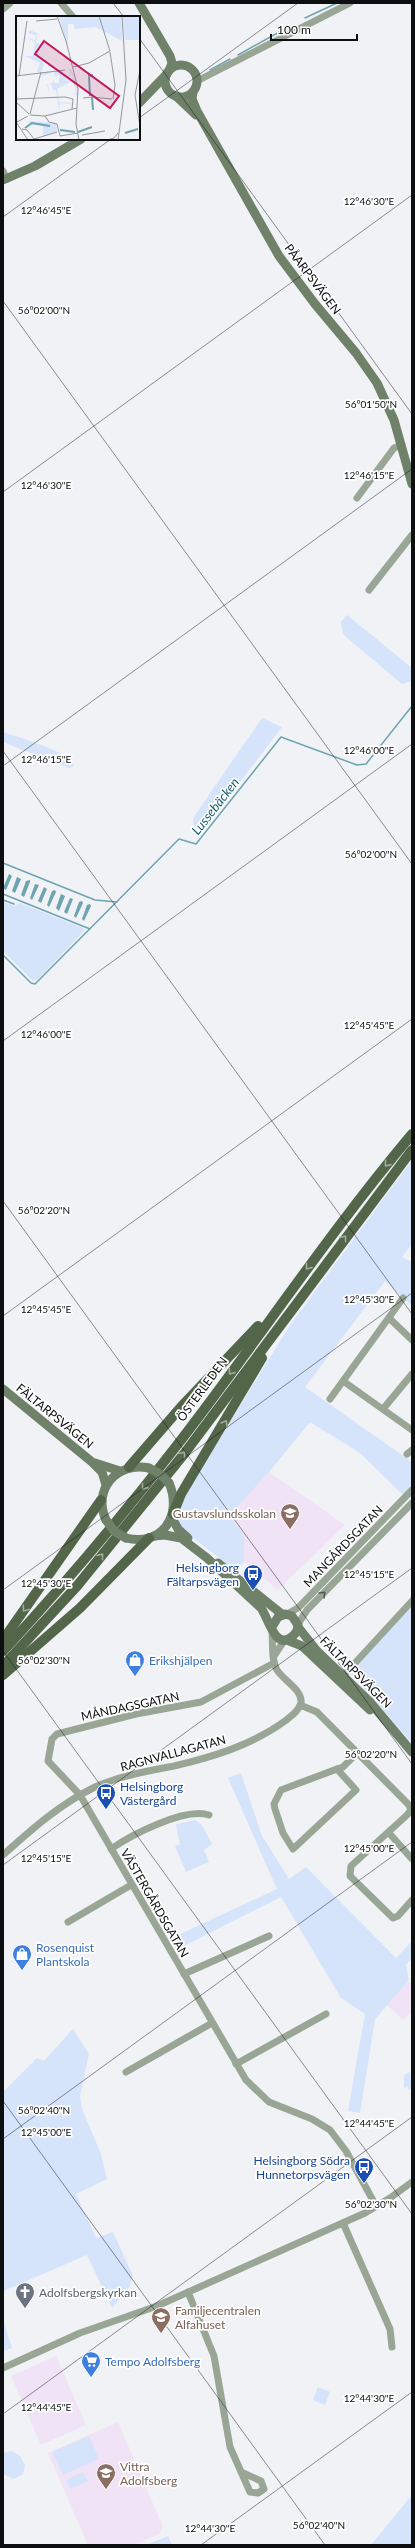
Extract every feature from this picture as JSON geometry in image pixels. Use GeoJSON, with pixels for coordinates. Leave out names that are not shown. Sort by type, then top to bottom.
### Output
{"type":"FeatureCollection","features":[{"type":"Feature","properties":{"kind":"main road","name":"ÖSTERLEDEN"},"geometry":{"type":"LineString","coordinates":[[3,1651],[102,1539],[160,1467],[363,1193],[412,1134]]}},
{"type":"Feature","properties":{"kind":"main road","name":"ÖSTERLEDEN"},"geometry":{"type":"LineString","coordinates":[[3,1666],[77,1586],[184,1454],[412,1150]]}},
{"type":"Feature","properties":{"kind":"main road"},"geometry":{"type":"LineString","coordinates":[[124,1469],[288,1293]]}},
{"type":"Feature","properties":{"kind":"main road"},"geometry":{"type":"LineString","coordinates":[[172,1516],[182,1494],[287,1315]]}},
{"type":"Feature","properties":{"kind":"main road"},"geometry":{"type":"LineString","coordinates":[[3,1640],[102,1500]]}},
{"type":"Feature","properties":{"kind":"main road"},"geometry":{"type":"LineString","coordinates":[[3,1675],[80,1608],[151,1537]]}},
{"type":"Feature","properties":{"kind":"street"},"geometry":{"type":"LineString","coordinates":[[3,9],[10,3]]}},
{"type":"Feature","properties":{"kind":"street"},"geometry":{"type":"LineString","coordinates":[[61,3],[72,16]]}},
{"type":"Feature","properties":{"kind":"street"},"geometry":{"type":"LineString","coordinates":[[139,3],[171,58],[166,86],[173,94]]}},
{"type":"Feature","properties":{"kind":"street"},"geometry":{"type":"LineString","coordinates":[[197,81],[350,3]]}},
{"type":"Feature","properties":{"kind":"street"},"geometry":{"type":"LineString","coordinates":[[140,103],[160,92],[185,96],[193,92],[197,81],[195,73],[162,41]]}},
{"type":"Feature","properties":{"kind":"street"},"geometry":{"type":"LineString","coordinates":[[140,103],[168,73],[178,65],[189,67]]}},
{"type":"Feature","properties":{"kind":"street","name":"PÅARPSVÄGEN"},"geometry":{"type":"LineString","coordinates":[[193,92],[193,103],[204,125],[279,256],[368,370],[390,408],[402,445],[412,484]]}},
{"type":"Feature","properties":{"kind":"street","name":"PÅARPSVÄGEN"},"geometry":{"type":"LineString","coordinates":[[173,94],[204,125]]}},
{"type":"Feature","properties":{"kind":"street"},"geometry":{"type":"LineString","coordinates":[[4,177],[79,140]]}},
{"type":"Feature","properties":{"kind":"street"},"geometry":{"type":"LineString","coordinates":[[357,498],[394,448],[402,445]]}},
{"type":"Feature","properties":{"kind":"street"},"geometry":{"type":"LineString","coordinates":[[369,590],[412,535]]}},
{"type":"Feature","properties":{"kind":"street"},"geometry":{"type":"LineString","coordinates":[[330,1399],[403,1298]]}},
{"type":"Feature","properties":{"kind":"street"},"geometry":{"type":"LineString","coordinates":[[389,1318],[412,1340]]}},
{"type":"Feature","properties":{"kind":"street"},"geometry":{"type":"LineString","coordinates":[[383,1409],[412,1374]]}},
{"type":"Feature","properties":{"kind":"street"},"geometry":{"type":"LineString","coordinates":[[343,1381],[412,1430]]}},
{"type":"Feature","properties":{"kind":"street","name":"FÄLTARPSVÄGEN"},"geometry":{"type":"LineString","coordinates":[[3,1389],[92,1462],[102,1472],[106,1485]]}},
{"type":"Feature","properties":{"kind":"street","name":"FÄLTARPSVÄGEN"},"geometry":{"type":"LineString","coordinates":[[92,1462],[124,1469]]}},
{"type":"Feature","properties":{"kind":"street"},"geometry":{"type":"LineString","coordinates":[[151,1537],[167,1525],[172,1516],[174,1498],[169,1483],[160,1474],[149,1468],[124,1469],[106,1485],[102,1500],[106,1520],[114,1531],[126,1538],[139,1540],[151,1537],[173,1536],[190,1544],[261,1608],[277,1638],[286,1641]]}},
{"type":"Feature","properties":{"kind":"street","name":"MANGÅRDSGATAN"},"geometry":{"type":"LineString","coordinates":[[285,1614],[298,1608],[412,1490]]}},
{"type":"Feature","properties":{"kind":"street","name":"MANGÅRDSGATAN"},"geometry":{"type":"LineString","coordinates":[[298,1625],[307,1610],[412,1503]]}},
{"type":"Feature","properties":{"kind":"street"},"geometry":{"type":"LineString","coordinates":[[172,1516],[183,1534],[298,1625],[295,1634],[286,1641],[274,1660]]}},
{"type":"Feature","properties":{"kind":"street"},"geometry":{"type":"LineString","coordinates":[[329,1671],[337,1675],[344,1675],[412,1601]]}},
{"type":"Feature","properties":{"kind":"street"},"geometry":{"type":"LineString","coordinates":[[285,1614],[272,1629],[274,1660],[278,1671],[299,1695],[300,1705],[317,1712],[358,1752],[410,1808],[410,1812],[351,1866],[350,1876],[393,1918],[398,1916],[412,1900]]}},
{"type":"Feature","properties":{"kind":"street","name":"FÄLTARPSVÄGEN"},"geometry":{"type":"LineString","coordinates":[[298,1625],[317,1651],[344,1675],[378,1711],[412,1752]]}},
{"type":"Feature","properties":{"kind":"street","name":"FÄLTARPSVÄGEN"},"geometry":{"type":"LineString","coordinates":[[286,1641],[302,1646],[412,1752]]}},
{"type":"Feature","properties":{"kind":"street","name":"MÅNDAGSGATAN"},"geometry":{"type":"LineString","coordinates":[[80,1795],[48,1762],[52,1739],[56,1735],[136,1714],[201,1702],[274,1660]]}},
{"type":"Feature","properties":{"kind":"street","name":"RAGNVALLAGATAN"},"geometry":{"type":"LineString","coordinates":[[3,1855],[48,1815],[80,1795],[124,1777],[199,1760],[231,1750],[281,1724],[300,1705]]}},
{"type":"Feature","properties":{"kind":"street"},"geometry":{"type":"LineString","coordinates":[[337,1769],[356,1790],[344,1804],[340,1805],[294,1849],[283,1833],[274,1809],[281,1790],[337,1769],[343,1767],[358,1752]]}},
{"type":"Feature","properties":{"kind":"street","name":"VÄSTERGÅRDSGATAN"},"geometry":{"type":"LineString","coordinates":[[80,1795],[131,1885],[246,2080],[264,2099],[277,2107],[312,2119],[335,2135],[376,2206]]}},
{"type":"Feature","properties":{"kind":"street"},"geometry":{"type":"LineString","coordinates":[[111,1850],[150,1826],[198,1814],[209,1815]]}},
{"type":"Feature","properties":{"kind":"street"},"geometry":{"type":"LineString","coordinates":[[388,1833],[412,1859]]}},
{"type":"Feature","properties":{"kind":"street"},"geometry":{"type":"LineString","coordinates":[[68,1922],[131,1885]]}},
{"type":"Feature","properties":{"kind":"street"},"geometry":{"type":"LineString","coordinates":[[184,1974],[269,1936]]}},
{"type":"Feature","properties":{"kind":"street"},"geometry":{"type":"LineString","coordinates":[[236,2064],[326,2014]]}},
{"type":"Feature","properties":{"kind":"street"},"geometry":{"type":"LineString","coordinates":[[126,2072],[212,2023]]}},
{"type":"Feature","properties":{"kind":"street"},"geometry":{"type":"LineString","coordinates":[[3,2368],[80,2333],[122,2319],[188,2292],[343,2223],[376,2206],[412,2182]]}},
{"type":"Feature","properties":{"kind":"street"},"geometry":{"type":"LineString","coordinates":[[343,2223],[390,2329],[392,2347]]}},
{"type":"Feature","properties":{"kind":"street"},"geometry":{"type":"LineString","coordinates":[[188,2292],[214,2356],[228,2440],[241,2472]]}},
{"type":"Feature","properties":{"kind":"shaded area"},"geometry":{"type":"Polygon","coordinates":[[[347,615],[412,668],[412,681],[402,684],[346,637],[343,633],[341,622],[347,615]]]}},
{"type":"Feature","properties":{"kind":"shaded area"},"geometry":{"type":"Polygon","coordinates":[[[262,718],[282,727],[208,824],[194,832],[193,818],[262,718]]]}},
{"type":"Feature","properties":{"kind":"shaded area"},"geometry":{"type":"Polygon","coordinates":[[[3,732],[54,750],[64,755],[74,766],[69,768],[3,742],[3,732]]]}},
{"type":"Feature","properties":{"kind":"shaded area"},"geometry":{"type":"Polygon","coordinates":[[[9,874],[12,876],[6,890],[3,888],[9,874]]]}},
{"type":"Feature","properties":{"kind":"shaded area"},"geometry":{"type":"Polygon","coordinates":[[[17,877],[21,879],[15,893],[12,891],[17,877]]]}},
{"type":"Feature","properties":{"kind":"shaded area"},"geometry":{"type":"Polygon","coordinates":[[[30,880],[24,897],[21,895],[26,881],[30,880]]]}},
{"type":"Feature","properties":{"kind":"shaded area"},"geometry":{"type":"Polygon","coordinates":[[[35,884],[39,885],[32,900],[30,898],[35,884]]]}},
{"type":"Feature","properties":{"kind":"shaded area"},"geometry":{"type":"Polygon","coordinates":[[[44,887],[47,889],[41,903],[38,901],[44,887]]]}},
{"type":"Feature","properties":{"kind":"shaded area"},"geometry":{"type":"Polygon","coordinates":[[[55,890],[56,892],[49,907],[47,905],[52,891],[55,890]]]}},
{"type":"Feature","properties":{"kind":"shaded area"},"geometry":{"type":"Polygon","coordinates":[[[61,894],[65,896],[59,911],[56,908],[61,894]]]}},
{"type":"Feature","properties":{"kind":"shaded area"},"geometry":{"type":"Polygon","coordinates":[[[70,898],[73,899],[67,914],[64,912],[70,898]]]}},
{"type":"Feature","properties":{"kind":"shaded area"},"geometry":{"type":"Polygon","coordinates":[[[82,901],[83,903],[76,918],[74,916],[79,902],[82,901]]]}},
{"type":"Feature","properties":{"kind":"shaded area"},"geometry":{"type":"Polygon","coordinates":[[[3,902],[14,906],[20,903],[83,928],[84,931],[38,979],[33,981],[3,951],[3,902]]]}},
{"type":"Feature","properties":{"kind":"shaded area"},"geometry":{"type":"Polygon","coordinates":[[[90,904],[91,906],[84,921],[82,919],[87,905],[90,904]]]}},
{"type":"Feature","properties":{"kind":"shaded area"},"geometry":{"type":"Polygon","coordinates":[[[412,1160],[412,1244],[402,1257],[412,1262],[412,1306],[385,1281],[305,1387],[412,1462],[412,1485],[403,1495],[360,1453],[310,1422],[269,1472],[229,1516],[244,1535],[244,1562],[236,1571],[179,1527],[177,1521],[180,1503],[290,1325],[412,1160]]]}},
{"type":"Feature","properties":{"kind":"shaded area","name":"Gustavslundsskolan"},"geometry":{"type":"Polygon","coordinates":[[[269,1472],[345,1525],[278,1590],[244,1562],[244,1536],[228,1516],[269,1472]]]}},
{"type":"Feature","properties":{"kind":"shaded area"},"geometry":{"type":"Polygon","coordinates":[[[412,1605],[412,1743],[350,1673],[412,1605]]]}},
{"type":"Feature","properties":{"kind":"shaded area"},"geometry":{"type":"Polygon","coordinates":[[[241,1773],[262,1836],[289,1879],[306,1867],[396,1958],[412,1941],[412,1958],[406,1965],[409,1980],[375,2019],[360,2113],[348,2111],[365,2014],[341,1998],[281,1897],[180,1948],[174,1937],[277,1889],[228,1778],[241,1773]]]}},
{"type":"Feature","properties":{"kind":"shaded area"},"geometry":{"type":"Polygon","coordinates":[[[195,1820],[202,1825],[212,1844],[204,1850],[209,1862],[186,1872],[175,1846],[180,1845],[176,1824],[195,1820]]]}},
{"type":"Feature","properties":{"kind":"shaded area"},"geometry":{"type":"Polygon","coordinates":[[[408,1981],[412,1985],[412,2011],[403,2020],[386,2004],[408,1981]]]}},
{"type":"Feature","properties":{"kind":"shaded area"},"geometry":{"type":"Polygon","coordinates":[[[73,2029],[89,2054],[80,2096],[82,2109],[101,2154],[107,2179],[76,2194],[96,2238],[113,2232],[133,2276],[129,2288],[112,2308],[87,2255],[3,2291],[3,2092],[37,2058],[44,2061],[73,2029]]]}},
{"type":"Feature","properties":{"kind":"shaded area"},"geometry":{"type":"Polygon","coordinates":[[[410,2072],[412,2088],[409,2090],[408,2087],[404,2088],[404,2075],[410,2072]]]}},
{"type":"Feature","properties":{"kind":"shaded area"},"geometry":{"type":"Polygon","coordinates":[[[3,2320],[12,2348],[3,2351],[3,2320]]]}},
{"type":"Feature","properties":{"kind":"shaded area"},"geometry":{"type":"Polygon","coordinates":[[[56,2356],[86,2425],[41,2445],[11,2376],[56,2356]]]}},
{"type":"Feature","properties":{"kind":"shaded area"},"geometry":{"type":"Polygon","coordinates":[[[318,2387],[330,2392],[325,2405],[313,2400],[318,2387]]]}},
{"type":"Feature","properties":{"kind":"shaded area","name":"Vittra Adolfsberg"},"geometry":{"type":"Polygon","coordinates":[[[118,2422],[163,2527],[159,2534],[134,2545],[88,2545],[48,2453],[118,2422]]]}},
{"type":"Feature","properties":{"kind":"shaded area"},"geometry":{"type":"Polygon","coordinates":[[[89,2436],[99,2459],[63,2475],[52,2452],[89,2436]]]}},
{"type":"Feature","properties":{"kind":"shaded area"},"geometry":{"type":"Polygon","coordinates":[[[12,2451],[20,2456],[25,2465],[23,2474],[14,2479],[3,2474],[3,2453],[12,2451]]]}},
{"type":"Feature","properties":{"kind":"shaded area"},"geometry":{"type":"Polygon","coordinates":[[[83,2472],[88,2481],[70,2489],[66,2480],[83,2472]]]}},
{"type":"Feature","properties":{"kind":"shaded area"},"geometry":{"type":"Polygon","coordinates":[[[412,2495],[412,2545],[371,2545],[412,2495]]]}},
{"type":"Feature","properties":{"kind":"shaded area"},"geometry":{"type":"Polygon","coordinates":[[[168,2536],[172,2545],[146,2545],[168,2536]]]}},
{"type":"Feature","properties":{"kind":"waterway"},"geometry":{"type":"LineString","coordinates":[[305,18],[337,3]]}},
{"type":"Feature","properties":{"kind":"waterway"},"geometry":{"type":"LineString","coordinates":[[238,55],[290,26]]}},
{"type":"Feature","properties":{"kind":"waterway"},"geometry":{"type":"LineString","coordinates":[[210,70],[230,59]]}},
{"type":"Feature","properties":{"kind":"waterway","name":"Lussebäcken"},"geometry":{"type":"LineString","coordinates":[[3,955],[31,983],[35,984],[179,839],[196,844],[281,737],[357,765],[366,764],[412,706]]}},
{"type":"Feature","properties":{"kind":"waterway"},"geometry":{"type":"LineString","coordinates":[[3,863],[95,900],[117,902]]}},
{"type":"Feature","properties":{"kind":"waterway"},"geometry":{"type":"LineString","coordinates":[[3,894],[90,929]]}},
{"type":"Feature","properties":{"kind":"waterway"},"geometry":{"type":"LineString","coordinates":[[3,900],[14,904]]}},
{"type":"Feature","properties":{"kind":"place","name":"Gustavslundsskolan"},"geometry":{"type":"Point","coordinates":[290,1530]}},
{"type":"Feature","properties":{"kind":"place","name":"Helsingborg Fältarpsvägen"},"geometry":{"type":"Point","coordinates":[253,1591]}},
{"type":"Feature","properties":{"kind":"place","name":"Erikshjälpen"},"geometry":{"type":"Point","coordinates":[135,1677]}},
{"type":"Feature","properties":{"kind":"place","name":"Helsingborg Västergård"},"geometry":{"type":"Point","coordinates":[106,1810]}},
{"type":"Feature","properties":{"kind":"place","name":"Rosenquist Plantskola"},"geometry":{"type":"Point","coordinates":[22,1971]}},
{"type":"Feature","properties":{"kind":"place","name":"Helsingborg Södra Hunnetorpsvägen"},"geometry":{"type":"Point","coordinates":[364,2184]}},
{"type":"Feature","properties":{"kind":"place","name":"Adolfsbergskyrkan"},"geometry":{"type":"Point","coordinates":[25,2309]}},
{"type":"Feature","properties":{"kind":"place","name":"Familjecentralen Alfahuset"},"geometry":{"type":"Point","coordinates":[161,2334]}},
{"type":"Feature","properties":{"kind":"place","name":"Tempo Adolfsberg"},"geometry":{"type":"Point","coordinates":[91,2378]}},
{"type":"Feature","properties":{"kind":"place","name":"Vittra Adolfsberg"},"geometry":{"type":"Point","coordinates":[106,2490]}}]}
